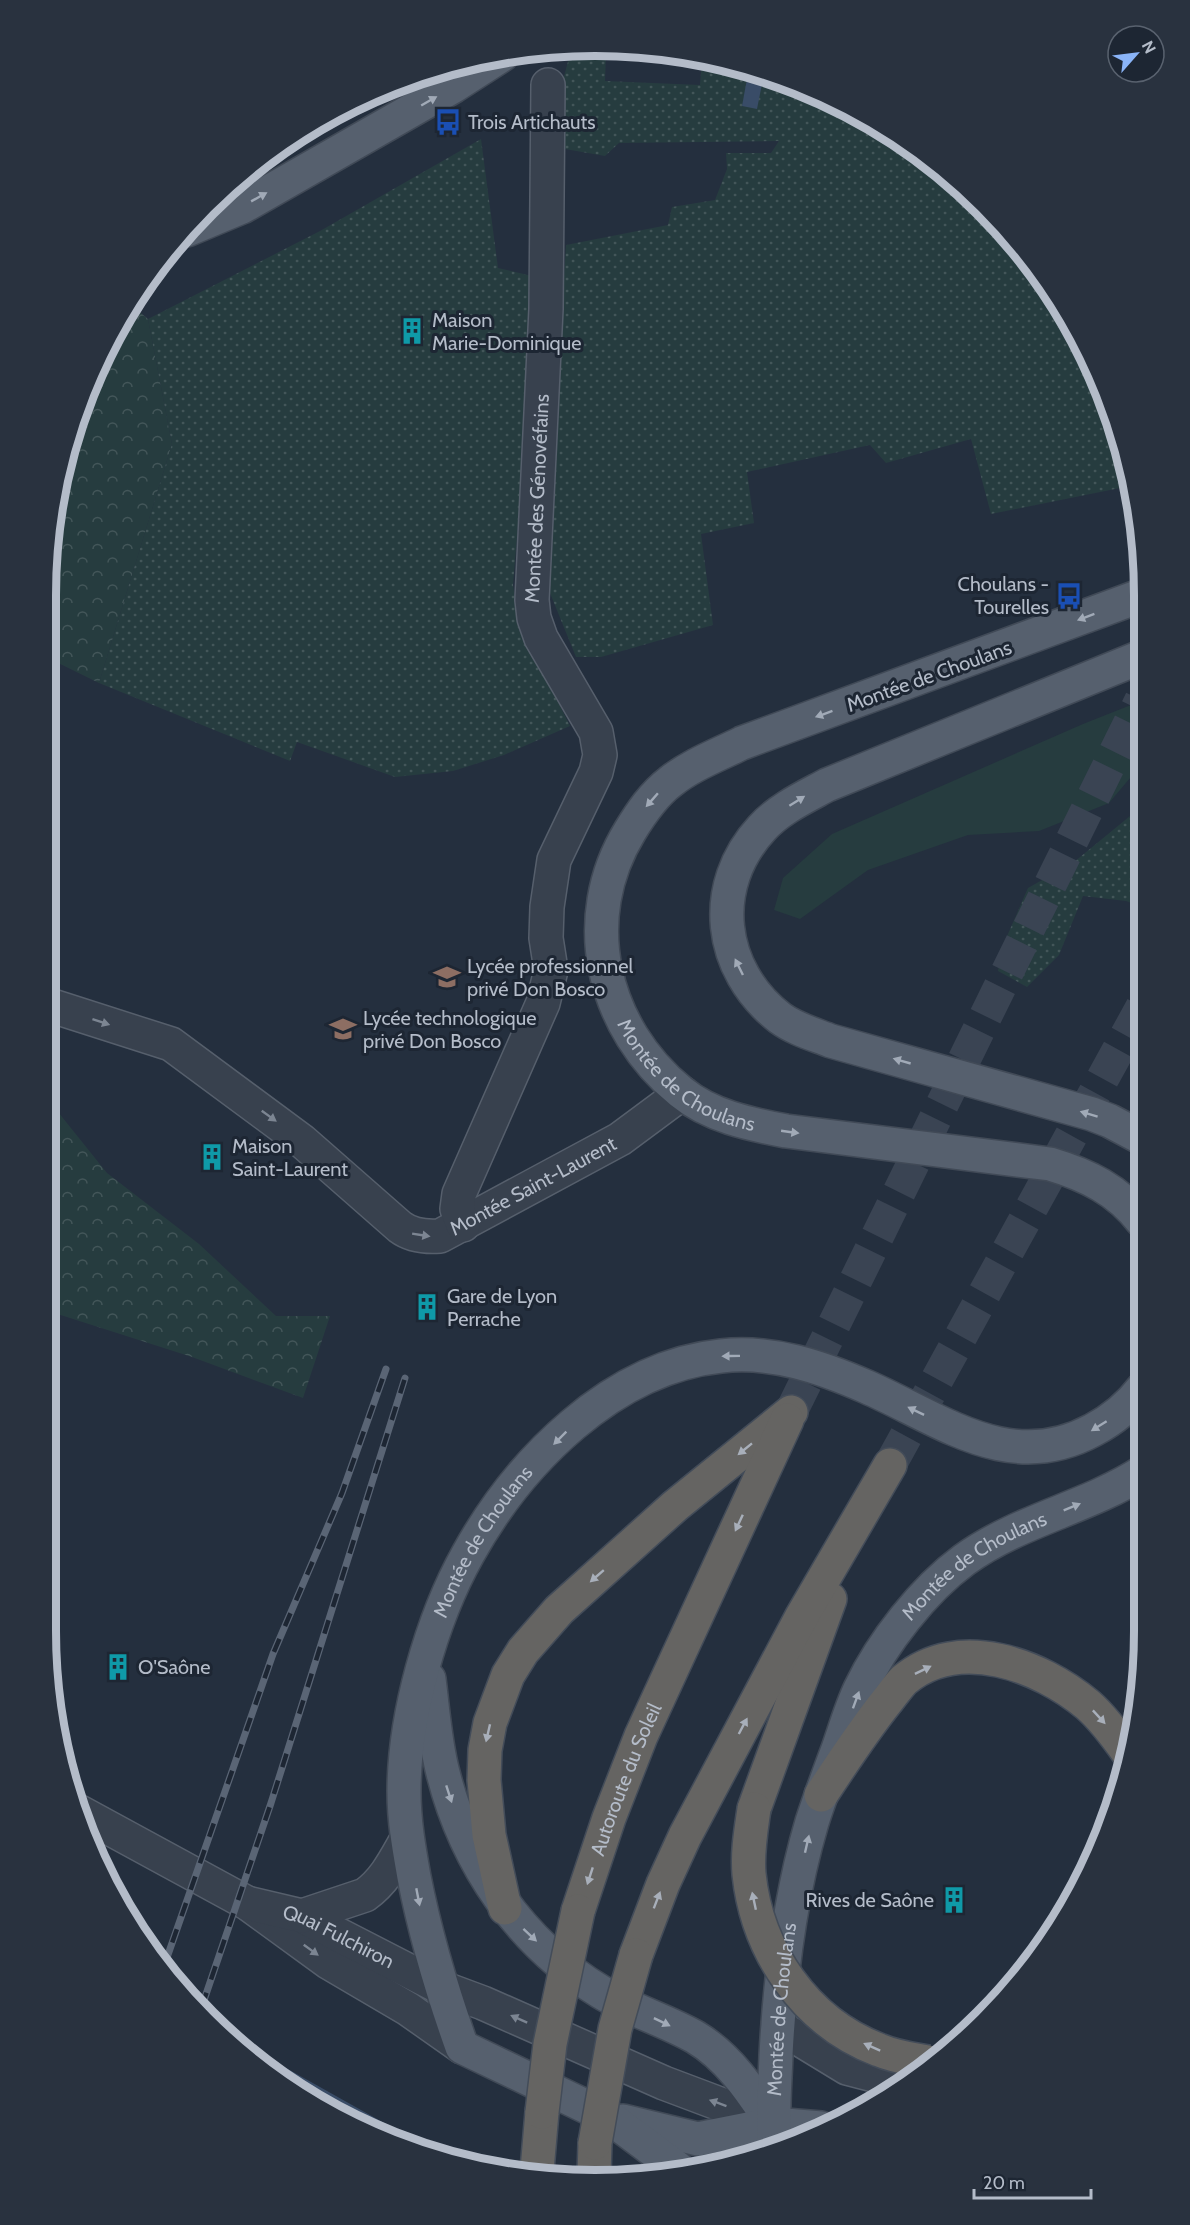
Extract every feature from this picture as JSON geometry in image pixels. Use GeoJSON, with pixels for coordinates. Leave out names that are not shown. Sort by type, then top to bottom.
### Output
{"type":"FeatureCollection","features":[{"type":"Feature","properties":{"kind":"highway","name":"Autoroute du Soleil"},"geometry":{"type":"LineString","coordinates":[[505,1908],[489,1835],[484,1780],[485,1750],[490,1724],[508,1675],[523,1651],[559,1610],[675,1506],[791,1413],[642,1736],[609,1818],[578,1911],[550,2044],[537,2166]]}},
{"type":"Feature","properties":{"kind":"highway"},"geometry":{"type":"LineString","coordinates":[[594,2170],[595,2143],[604,2081],[615,2030],[636,1955],[663,1884],[685,1836],[802,1616],[890,1465]]}},
{"type":"Feature","properties":{"kind":"highway"},"geometry":{"type":"LineString","coordinates":[[862,1510],[754,1809],[749,1873],[762,1930],[775,1959],[810,2006],[854,2038],[886,2053],[920,2060]]}},
{"type":"Feature","properties":{"kind":"highway"},"geometry":{"type":"LineString","coordinates":[[821,1795],[876,1715],[904,1681],[924,1668],[950,1659],[971,1658],[1008,1662],[1038,1672],[1090,1707],[1122,1745]]}},
{"type":"Feature","properties":{"kind":"main road"},"geometry":{"type":"LineString","coordinates":[[206,222],[242,207],[482,68]]}},
{"type":"Feature","properties":{"kind":"main road","name":"Montée de Choulans"},"geometry":{"type":"LineString","coordinates":[[1134,598],[742,743],[688,769],[653,798],[623,842],[610,870],[603,897],[601,923],[603,954],[610,988],[620,1016],[636,1046],[653,1067],[682,1093],[716,1113],[743,1123],[786,1131],[1050,1164],[1072,1170],[1106,1187],[1123,1198],[1134,1211]]}},
{"type":"Feature","properties":{"kind":"main road"},"geometry":{"type":"LineString","coordinates":[[1134,660],[838,780],[803,797],[767,823],[750,843],[733,873],[726,909],[728,933],[742,974],[761,1001],[781,1018],[801,1030],[831,1041],[1092,1114],[1134,1134]]}},
{"type":"Feature","properties":{"kind":"main road","name":"Montée de Choulans"},"geometry":{"type":"LineString","coordinates":[[462,2047],[440,1987],[426,1934],[407,1839],[404,1792],[407,1749],[415,1701],[427,1653],[452,1587],[468,1553],[493,1514],[525,1473],[567,1431],[629,1384],[654,1372],[690,1361],[723,1355],[752,1355],[795,1360],[867,1387],[964,1434],[1017,1448],[1038,1447],[1082,1437],[1120,1412],[1134,1397]]}},
{"type":"Feature","properties":{"kind":"main road","name":"Montée de Choulans"},"geometry":{"type":"LineString","coordinates":[[774,2134],[778,2026],[793,1902],[821,1795],[860,1689],[880,1652],[903,1621],[965,1559],[1002,1537],[1119,1487],[1134,1478]]}},
{"type":"Feature","properties":{"kind":"main road","name":"Montée de Choulans"},"geometry":{"type":"LineString","coordinates":[[427,1653],[442,1772],[474,1854],[505,1908],[522,1928],[557,1961],[601,1992],[696,2038],[738,2073],[774,2134]]}},
{"type":"Feature","properties":{"kind":"main road","name":"Quai Fulchiron"},"geometry":{"type":"LineString","coordinates":[[462,2047],[610,2118]]}},
{"type":"Feature","properties":{"kind":"main road"},"geometry":{"type":"LineString","coordinates":[[610,2118],[698,2139],[774,2134]]}},
{"type":"Feature","properties":{"kind":"main road"},"geometry":{"type":"LineString","coordinates":[[610,2118],[672,2164]]}},
{"type":"Feature","properties":{"kind":"main road","name":"Quai Fulchiron"},"geometry":{"type":"LineString","coordinates":[[774,2134],[791,2132]]}},
{"type":"Feature","properties":{"kind":"street","name":"Montée des Génovéfains"},"geometry":{"type":"LineString","coordinates":[[464,1225],[457,1209],[459,1194],[543,1003],[551,970],[546,938],[547,907],[554,860],[596,772],[600,755],[596,732],[541,638],[534,618],[532,600],[546,309],[548,85]]}},
{"type":"Feature","properties":{"kind":"street","name":"Montée Saint-Laurent"},"geometry":{"type":"LineString","coordinates":[[56,1007],[171,1044],[302,1141],[408,1233],[428,1237],[440,1236],[464,1225],[620,1139],[682,1093]]}},
{"type":"Feature","properties":{"kind":"street"},"geometry":{"type":"LineString","coordinates":[[90,1817],[247,1903]]}},
{"type":"Feature","properties":{"kind":"street"},"geometry":{"type":"LineString","coordinates":[[302,1916],[371,1891],[381,1882],[407,1839]]}},
{"type":"Feature","properties":{"kind":"street","name":"Quai Fulchiron"},"geometry":{"type":"LineString","coordinates":[[247,1903],[302,1916],[440,1987],[483,2003],[774,2134]]}},
{"type":"Feature","properties":{"kind":"street","name":"Quai Fulchiron"},"geometry":{"type":"LineString","coordinates":[[247,1903],[328,1962],[408,2009],[462,2047]]}},
{"type":"Feature","properties":{"kind":"street"},"geometry":{"type":"LineString","coordinates":[[778,2026],[847,2068],[893,2080]]}},
{"type":"Feature","properties":{"kind":"green space"},"geometry":{"type":"Polygon","coordinates":[[[606,56],[605,81],[700,85],[701,66],[768,84],[834,111],[895,146],[923,167],[951,189],[1001,239],[1044,295],[1079,356],[1093,389],[1106,422],[1123,487],[991,514],[971,439],[886,463],[870,445],[747,472],[754,523],[701,534],[713,625],[601,657],[576,657],[550,593],[559,400],[557,387],[566,245],[668,225],[672,207],[715,200],[727,169],[726,153],[771,153],[779,141],[619,143],[605,156],[565,149],[560,91],[569,58],[606,56]]]}},
{"type":"Feature","properties":{"kind":"green space"},"geometry":{"type":"Polygon","coordinates":[[[481,139],[498,268],[532,276],[523,464],[513,585],[519,624],[570,726],[504,755],[453,771],[395,777],[297,742],[290,761],[99,683],[172,444],[148,319],[320,231],[481,139]]]}},
{"type":"Feature","properties":{"kind":"green space"},"geometry":{"type":"Polygon","coordinates":[[[137,310],[148,319],[172,444],[99,683],[56,662],[57,560],[60,525],[74,455],[84,422],[111,356],[137,310]]]}},
{"type":"Feature","properties":{"kind":"green space"},"geometry":{"type":"Polygon","coordinates":[[[1134,704],[1134,773],[1109,803],[1039,831],[968,835],[868,870],[800,919],[774,910],[783,878],[832,834],[1134,704]]]}},
{"type":"Feature","properties":{"kind":"green space"},"geometry":{"type":"Polygon","coordinates":[[[1134,813],[1134,904],[1083,896],[1059,955],[1027,987],[998,971],[1001,950],[1028,888],[1074,862],[1134,813]]]}},
{"type":"Feature","properties":{"kind":"green space"},"geometry":{"type":"Polygon","coordinates":[[[56,1109],[107,1173],[199,1244],[276,1316],[330,1316],[303,1398],[192,1357],[56,1314],[56,1109]]]}},
{"type":"Feature","properties":{"kind":"water"},"geometry":{"type":"Polygon","coordinates":[[[747,78],[762,82],[757,109],[742,106],[747,78]]]}},
{"type":"Feature","properties":{"kind":"water"},"geometry":{"type":"Polygon","coordinates":[[[275,2064],[403,2133],[356,2114],[295,2079],[275,2064]]]}},
{"type":"Feature","properties":{"kind":"tunnel"},"geometry":{"type":"LineString","coordinates":[[791,1412],[1134,714]]}},
{"type":"Feature","properties":{"kind":"tunnel"},"geometry":{"type":"LineString","coordinates":[[890,1465],[1134,1022]]}},
{"type":"Feature","properties":{"kind":"railway"},"geometry":{"type":"LineString","coordinates":[[167,1958],[273,1654],[342,1493],[386,1369]]}},
{"type":"Feature","properties":{"kind":"railway"},"geometry":{"type":"LineString","coordinates":[[204,2001],[271,1803],[405,1378]]}},
{"type":"Feature","properties":{"kind":"place","name":"Trois Artichauts"},"geometry":{"type":"Point","coordinates":[448,122]}},
{"type":"Feature","properties":{"kind":"place","name":"Maison Marie-Dominique"},"geometry":{"type":"Point","coordinates":[412,331]}},
{"type":"Feature","properties":{"kind":"place","name":"Choulans - Tourelles"},"geometry":{"type":"Point","coordinates":[1069,596]}},
{"type":"Feature","properties":{"kind":"place","name":"Lycée professionnel privé Don Bosco"},"geometry":{"type":"Point","coordinates":[447,977]}},
{"type":"Feature","properties":{"kind":"place","name":"Lycée technologique privé Don Bosco"},"geometry":{"type":"Point","coordinates":[343,1029]}},
{"type":"Feature","properties":{"kind":"place","name":"Maison Saint-Laurent"},"geometry":{"type":"Point","coordinates":[212,1157]}},
{"type":"Feature","properties":{"kind":"place","name":"Gare de Lyon Perrache"},"geometry":{"type":"Point","coordinates":[427,1307]}},
{"type":"Feature","properties":{"kind":"place","name":"O'Saône"},"geometry":{"type":"Point","coordinates":[118,1667]}},
{"type":"Feature","properties":{"kind":"place","name":"Rives de Saône"},"geometry":{"type":"Point","coordinates":[954,1900]}}]}
